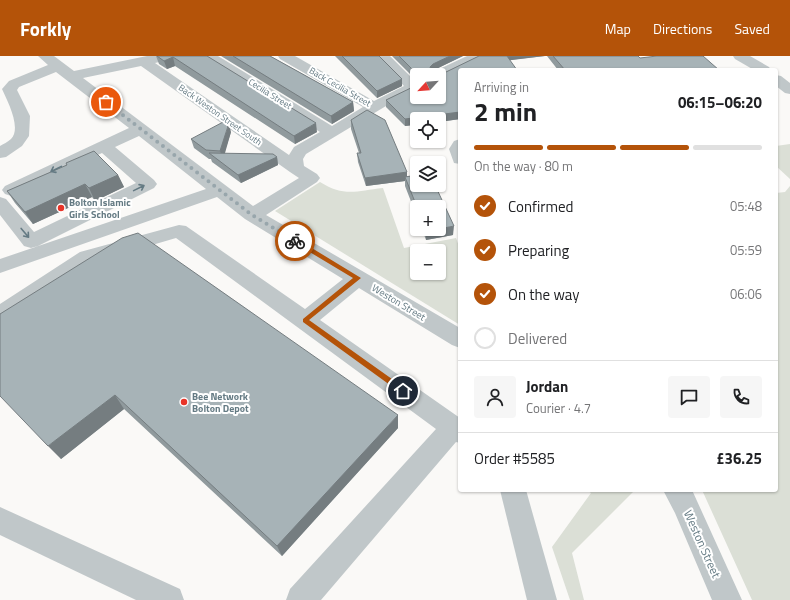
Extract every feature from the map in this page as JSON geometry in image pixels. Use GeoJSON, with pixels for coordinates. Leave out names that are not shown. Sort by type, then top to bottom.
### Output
{"type":"FeatureCollection","features":[{"type":"Feature","properties":{"kind":"street"},"geometry":{"type":"LineString","coordinates":[[0,153],[16,143],[21,136],[22,116],[7,87],[58,66],[121,72],[143,61],[167,56]]}},
{"type":"Feature","properties":{"kind":"street","name":"Cecilia Street"},"geometry":{"type":"LineString","coordinates":[[208,56],[331,132]]}},
{"type":"Feature","properties":{"kind":"street","name":"Back Cecilia Street"},"geometry":{"type":"LineString","coordinates":[[289,56],[374,107]]}},
{"type":"Feature","properties":{"kind":"street"},"geometry":{"type":"LineString","coordinates":[[382,56],[410,81]]}},
{"type":"Feature","properties":{"kind":"street"},"geometry":{"type":"LineString","coordinates":[[444,68],[446,65],[478,56]]}},
{"type":"Feature","properties":{"kind":"street"},"geometry":{"type":"LineString","coordinates":[[740,56],[761,68]]}},
{"type":"Feature","properties":{"kind":"street","name":"Back Weston Street South"},"geometry":{"type":"LineString","coordinates":[[143,61],[311,178],[252,215]]}},
{"type":"Feature","properties":{"kind":"street","name":"Weston Street"},"geometry":{"type":"LineString","coordinates":[[58,66],[252,215],[458,338]]}},
{"type":"Feature","properties":{"kind":"street"},"geometry":{"type":"LineString","coordinates":[[778,81],[790,90]]}},
{"type":"Feature","properties":{"kind":"street"},"geometry":{"type":"LineString","coordinates":[[296,168],[295,159],[300,151],[374,107],[410,89]]}},
{"type":"Feature","properties":{"kind":"street"},"geometry":{"type":"LineString","coordinates":[[778,97],[790,95]]}},
{"type":"Feature","properties":{"kind":"street"},"geometry":{"type":"LineString","coordinates":[[0,196],[140,129]]}},
{"type":"Feature","properties":{"kind":"street"},"geometry":{"type":"LineString","coordinates":[[0,203],[31,241],[148,184],[104,146]]}},
{"type":"Feature","properties":{"kind":"street"},"geometry":{"type":"LineString","coordinates":[[0,266],[220,190]]}},
{"type":"Feature","properties":{"kind":"street"},"geometry":{"type":"LineString","coordinates":[[0,315],[87,257],[179,231],[456,429],[301,600]]}},
{"type":"Feature","properties":{"kind":"street"},"geometry":{"type":"LineString","coordinates":[[305,321],[358,278]]}},
{"type":"Feature","properties":{"kind":"street"},"geometry":{"type":"LineString","coordinates":[[515,492],[542,600]]}},
{"type":"Feature","properties":{"kind":"street","name":"Weston Street"},"geometry":{"type":"LineString","coordinates":[[677,492],[685,504],[727,600]]}},
{"type":"Feature","properties":{"kind":"street"},"geometry":{"type":"LineString","coordinates":[[0,521],[169,600]]}},
{"type":"Feature","properties":{"kind":"shaded area"},"geometry":{"type":"Polygon","coordinates":[[[790,144],[790,179],[778,168],[778,146],[790,144]]]}},
{"type":"Feature","properties":{"kind":"shaded area"},"geometry":{"type":"Polygon","coordinates":[[[320,182],[336,190],[350,192],[383,188],[404,248],[410,247],[410,280],[446,280],[446,244],[425,244],[456,238],[458,244],[458,324],[275,211],[320,182]]]}},
{"type":"Feature","properties":{"kind":"shaded area"},"geometry":{"type":"Polygon","coordinates":[[[790,186],[790,600],[752,600],[703,492],[778,492],[778,193],[785,192],[790,186]]]}},
{"type":"Feature","properties":{"kind":"shaded area"},"geometry":{"type":"Polygon","coordinates":[[[590,492],[633,492],[572,553],[584,600],[570,600],[552,547],[591,493],[590,492]]]}},
{"type":"Feature","properties":{"kind":"building"},"geometry":{"type":"Polygon","coordinates":[[[157,56],[207,56],[316,123],[294,136],[173,57],[164,61],[157,56]]]}},
{"type":"Feature","properties":{"kind":"building"},"geometry":{"type":"Polygon","coordinates":[[[233,56],[270,56],[353,102],[331,116],[233,56]]]}},
{"type":"Feature","properties":{"kind":"building"},"geometry":{"type":"Polygon","coordinates":[[[342,56],[379,56],[402,79],[377,91],[342,56]]]}},
{"type":"Feature","properties":{"kind":"building"},"geometry":{"type":"Polygon","coordinates":[[[399,56],[450,56],[430,67],[411,68],[399,56]]]}},
{"type":"Feature","properties":{"kind":"building"},"geometry":{"type":"Polygon","coordinates":[[[479,56],[507,56],[516,68],[458,68],[458,112],[446,114],[446,112],[410,112],[410,118],[405,119],[386,100],[410,88],[410,104],[446,104],[446,72],[479,56]]]}},
{"type":"Feature","properties":{"kind":"building"},"geometry":{"type":"Polygon","coordinates":[[[553,56],[638,56],[640,58],[657,56],[703,56],[717,68],[563,68],[553,56]]]}},
{"type":"Feature","properties":{"kind":"building"},"geometry":{"type":"Polygon","coordinates":[[[367,110],[385,120],[407,172],[365,178],[357,153],[361,153],[351,120],[367,110]]]}},
{"type":"Feature","properties":{"kind":"building"},"geometry":{"type":"Polygon","coordinates":[[[225,121],[229,123],[220,151],[206,150],[191,139],[225,121]]]}},
{"type":"Feature","properties":{"kind":"building"},"geometry":{"type":"Polygon","coordinates":[[[94,151],[118,175],[89,188],[85,184],[25,212],[7,191],[67,165],[66,163],[94,151]]]}},
{"type":"Feature","properties":{"kind":"building"},"geometry":{"type":"Polygon","coordinates":[[[209,153],[273,154],[277,157],[238,175],[209,153]]]}},
{"type":"Feature","properties":{"kind":"building"},"geometry":{"type":"Polygon","coordinates":[[[410,176],[410,190],[405,177],[410,176]]]}},
{"type":"Feature","properties":{"kind":"building"},"geometry":{"type":"Polygon","coordinates":[[[411,192],[438,192],[442,200],[414,200],[411,192]]]}},
{"type":"Feature","properties":{"kind":"building"},"geometry":{"type":"Polygon","coordinates":[[[446,209],[454,226],[446,228],[446,209]]]}},
{"type":"Feature","properties":{"kind":"building","name":"Bee Network Bolton Depot"},"geometry":{"type":"Polygon","coordinates":[[[138,233],[398,415],[277,546],[115,395],[48,446],[0,396],[0,314],[122,238],[138,233]]]}},
{"type":"Feature","properties":{"kind":"way so far"},"geometry":{"type":"LineString","coordinates":[[106,102],[252,215],[295,241]]}},
{"type":"Feature","properties":{"kind":"place","name":"Bolton Islamic Girls School"},"geometry":{"type":"Point","coordinates":[61,208]}},
{"type":"Feature","properties":{"kind":"place","name":"Bee Network Bolton Depot"},"geometry":{"type":"Point","coordinates":[184,402]}},
{"type":"Feature","properties":{"kind":"route"},"geometry":{"type":"LineString","coordinates":[[295,241],[358,278],[305,321],[403,391]]}}]}
